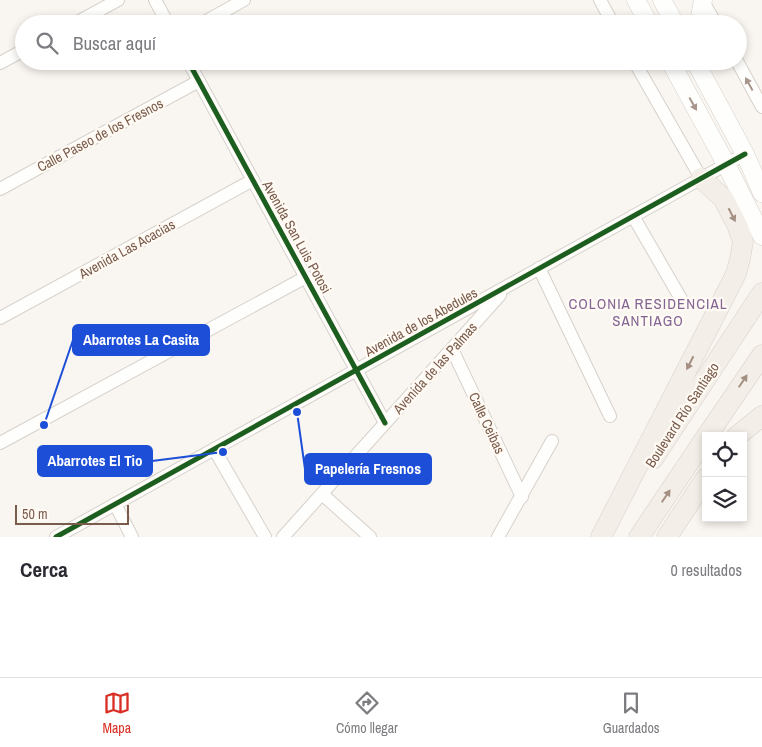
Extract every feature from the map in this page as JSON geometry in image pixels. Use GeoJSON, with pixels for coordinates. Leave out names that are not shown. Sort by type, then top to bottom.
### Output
{"type":"FeatureCollection","features":[{"type":"Feature","properties":{"kind":"main road"},"geometry":{"type":"LineString","coordinates":[[601,537],[736,274],[743,241],[723,198],[701,178]]}},
{"type":"Feature","properties":{"kind":"main road","name":"Boulevard Río Santiago"},"geometry":{"type":"LineString","coordinates":[[601,537],[762,293]]}},
{"type":"Feature","properties":{"kind":"main road"},"geometry":{"type":"LineString","coordinates":[[709,432],[762,354]]}},
{"type":"Feature","properties":{"kind":"main road"},"geometry":{"type":"LineString","coordinates":[[742,432],[762,416]]}},
{"type":"Feature","properties":{"kind":"main road"},"geometry":{"type":"LineString","coordinates":[[639,537],[702,443]]}},
{"type":"Feature","properties":{"kind":"main road"},"geometry":{"type":"LineString","coordinates":[[667,537],[702,484]]}},
{"type":"Feature","properties":{"kind":"street"},"geometry":{"type":"LineString","coordinates":[[90,15],[118,0]]}},
{"type":"Feature","properties":{"kind":"street"},"geometry":{"type":"LineString","coordinates":[[155,0],[163,15]]}},
{"type":"Feature","properties":{"kind":"street"},"geometry":{"type":"LineString","coordinates":[[217,15],[244,0]]}},
{"type":"Feature","properties":{"kind":"street"},"geometry":{"type":"LineString","coordinates":[[600,0],[608,15]]}},
{"type":"Feature","properties":{"kind":"street"},"geometry":{"type":"LineString","coordinates":[[636,0],[644,15]]}},
{"type":"Feature","properties":{"kind":"street"},"geometry":{"type":"LineString","coordinates":[[662,0],[670,15]]}},
{"type":"Feature","properties":{"kind":"street"},"geometry":{"type":"LineString","coordinates":[[700,15],[703,0]]}},
{"type":"Feature","properties":{"kind":"street"},"geometry":{"type":"LineString","coordinates":[[703,0],[711,15]]}},
{"type":"Feature","properties":{"kind":"street"},"geometry":{"type":"LineString","coordinates":[[0,63],[15,55]]}},
{"type":"Feature","properties":{"kind":"street","name":"Avenida San Luis Potosi"},"geometry":{"type":"LineString","coordinates":[[193,70],[385,423]]}},
{"type":"Feature","properties":{"kind":"street"},"geometry":{"type":"LineString","coordinates":[[639,70],[701,178]]}},
{"type":"Feature","properties":{"kind":"street"},"geometry":{"type":"LineString","coordinates":[[675,70],[759,230]]}},
{"type":"Feature","properties":{"kind":"street"},"geometry":{"type":"LineString","coordinates":[[700,70],[745,154],[762,192]]}},
{"type":"Feature","properties":{"kind":"street"},"geometry":{"type":"LineString","coordinates":[[742,70],[762,106]]}},
{"type":"Feature","properties":{"kind":"street","name":"Calle Paseo de los Fresnos"},"geometry":{"type":"LineString","coordinates":[[0,189],[199,81]]}},
{"type":"Feature","properties":{"kind":"street","name":"Avenida de los Abedules"},"geometry":{"type":"LineString","coordinates":[[56,537],[745,154]]}},
{"type":"Feature","properties":{"kind":"street","name":"Avenida Las Acacias"},"geometry":{"type":"LineString","coordinates":[[0,318],[253,180]]}},
{"type":"Feature","properties":{"kind":"street"},"geometry":{"type":"LineString","coordinates":[[633,216],[684,304]]}},
{"type":"Feature","properties":{"kind":"street"},"geometry":{"type":"LineString","coordinates":[[539,268],[610,416]]}},
{"type":"Feature","properties":{"kind":"street"},"geometry":{"type":"LineString","coordinates":[[0,443],[306,277]]}},
{"type":"Feature","properties":{"kind":"street","name":"Avenida de las Palmas"},"geometry":{"type":"LineString","coordinates":[[283,537],[507,288]]}},
{"type":"Feature","properties":{"kind":"street","name":"Calle Ceibas"},"geometry":{"type":"LineString","coordinates":[[452,349],[522,497]]}},
{"type":"Feature","properties":{"kind":"street"},"geometry":{"type":"LineString","coordinates":[[498,537],[552,441]]}},
{"type":"Feature","properties":{"kind":"street"},"geometry":{"type":"LineString","coordinates":[[214,449],[265,537]]}},
{"type":"Feature","properties":{"kind":"street"},"geometry":{"type":"LineString","coordinates":[[322,494],[370,537]]}},
{"type":"Feature","properties":{"kind":"street"},"geometry":{"type":"LineString","coordinates":[[115,504],[132,537]]}},
{"type":"Feature","properties":{"kind":"cycle path"},"geometry":{"type":"LineString","coordinates":[[193,70],[385,423]]}},
{"type":"Feature","properties":{"kind":"cycle path"},"geometry":{"type":"LineString","coordinates":[[56,537],[745,154]]}},
{"type":"Feature","properties":{"kind":"place","name":"Papelería Fresnos"},"geometry":{"type":"Point","coordinates":[297,412]}},
{"type":"Feature","properties":{"kind":"place","name":"Abarrotes La Casita"},"geometry":{"type":"Point","coordinates":[44,425]}},
{"type":"Feature","properties":{"kind":"place","name":"Abarrotes El Tio"},"geometry":{"type":"Point","coordinates":[223,452]}},
{"type":"Feature","properties":{"kind":"district","name":"COLONIA RESIDENCIAL SANTIAGO"},"geometry":{"type":"Point","coordinates":[648,312]}}]}
